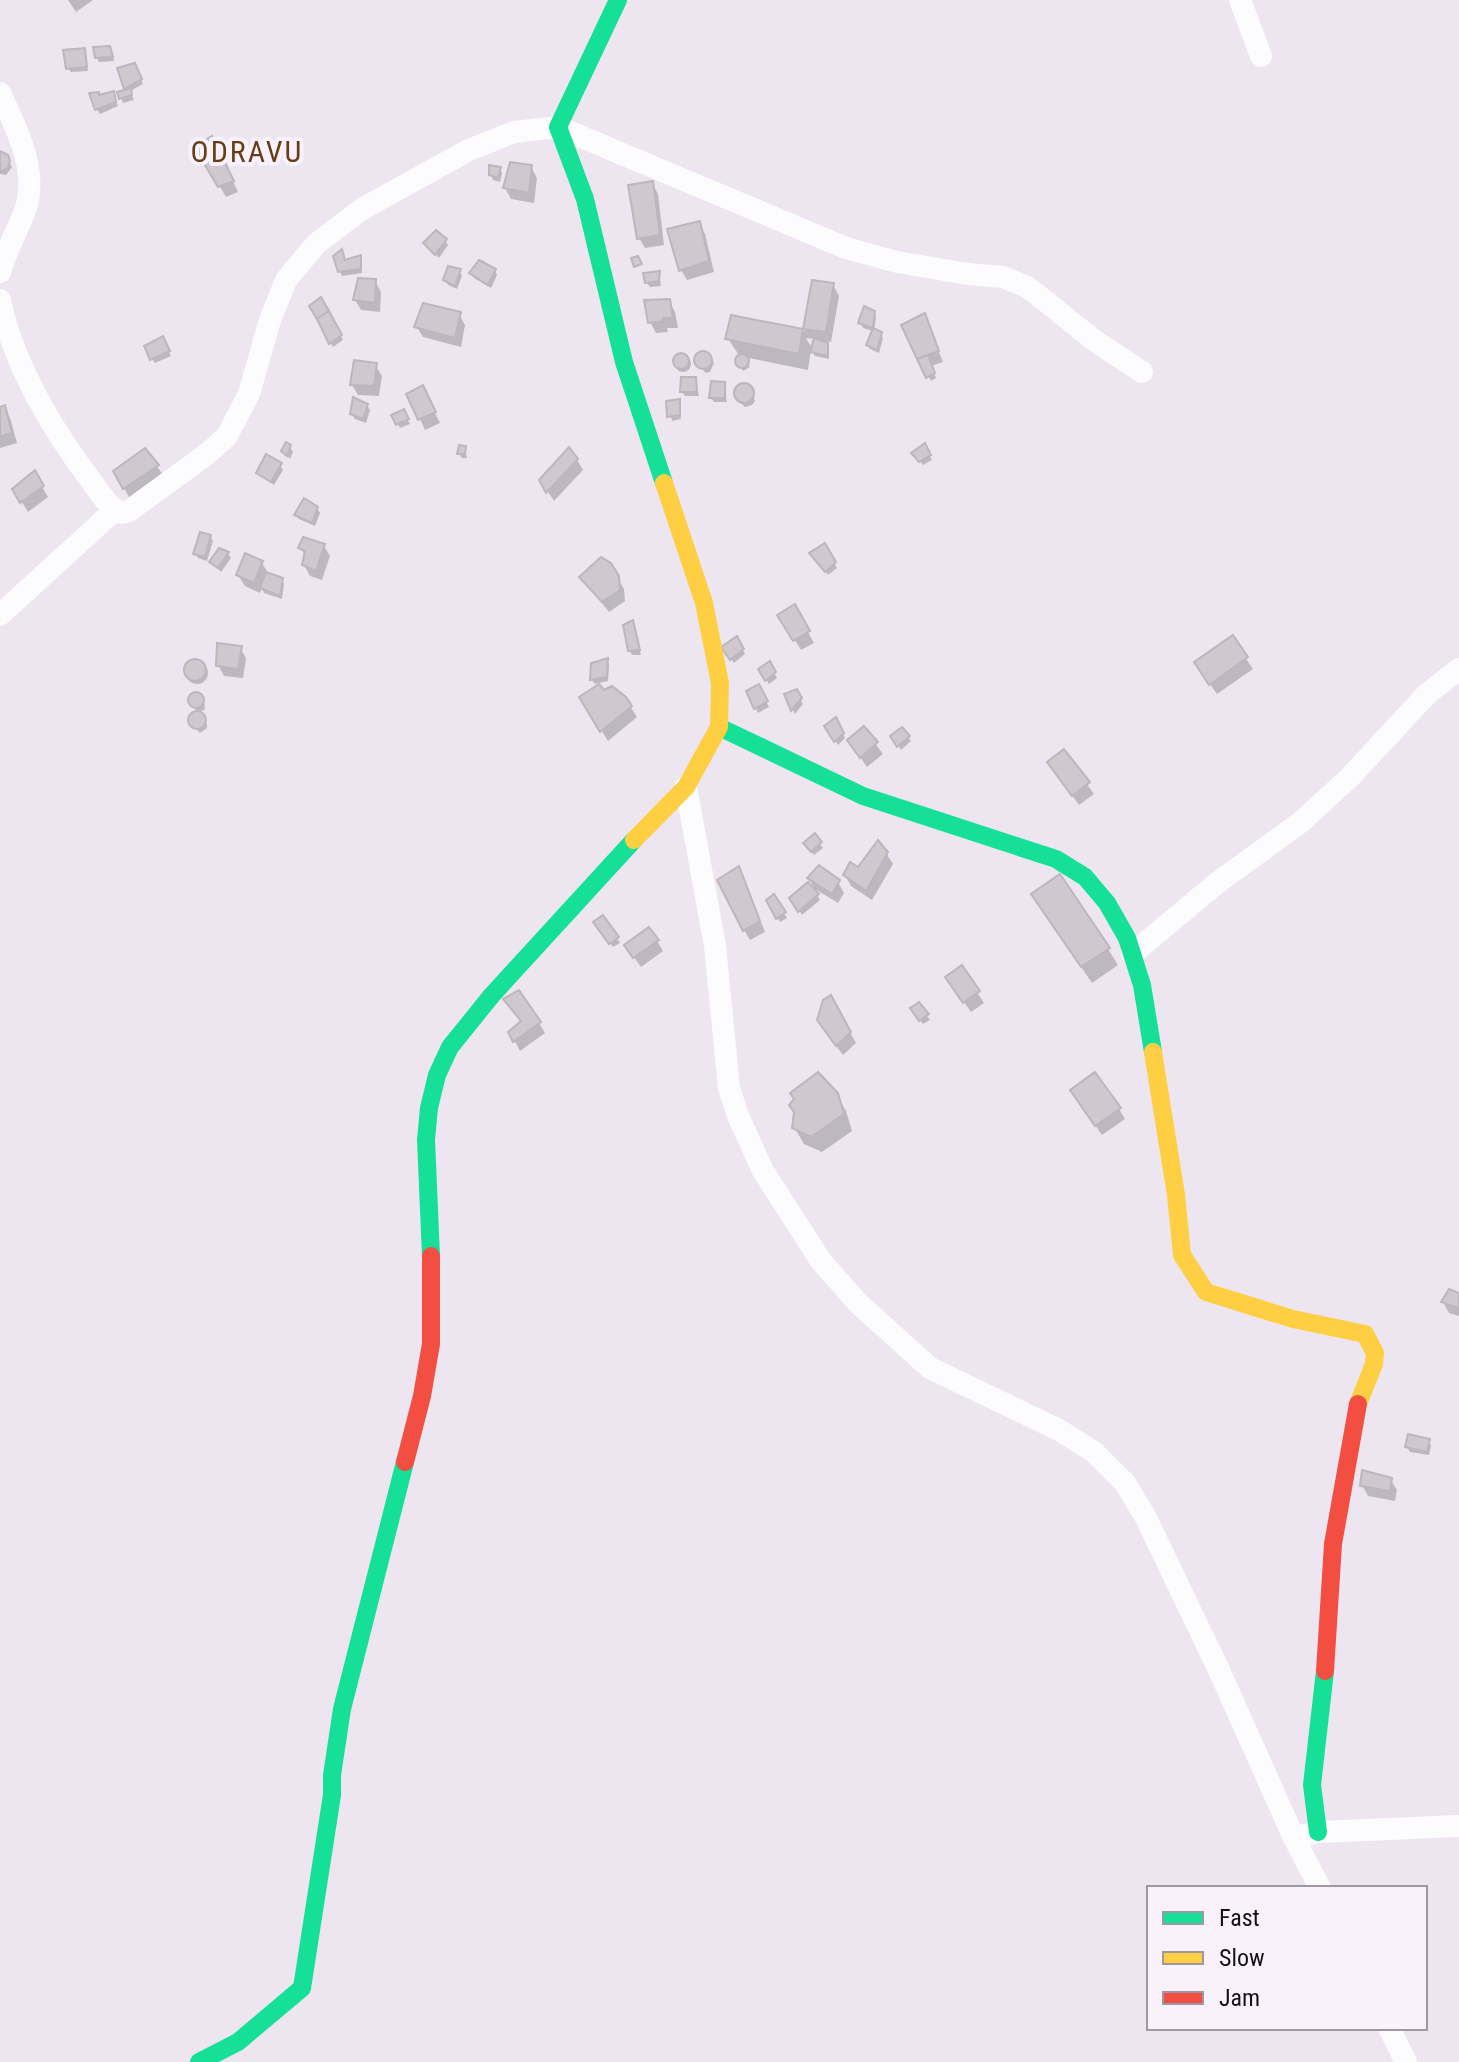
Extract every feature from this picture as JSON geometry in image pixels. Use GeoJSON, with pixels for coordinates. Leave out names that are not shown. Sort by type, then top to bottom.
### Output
{"type":"FeatureCollection","features":[{"type":"Feature","properties":{"kind":"street"},"geometry":{"type":"LineString","coordinates":[[199,2062],[238,2042],[302,1988],[342,1709],[422,1396],[431,1344],[433,1294],[426,1140],[437,1075],[450,1047],[492,995],[595,881],[686,787],[719,727],[720,683],[704,603],[624,362],[585,199],[558,127],[618,0]]}},
{"type":"Feature","properties":{"kind":"street"},"geometry":{"type":"LineString","coordinates":[[1240,0],[1261,56]]}},
{"type":"Feature","properties":{"kind":"street"},"geometry":{"type":"LineString","coordinates":[[0,93],[19,136],[30,184],[27,205],[3,258],[0,272]]}},
{"type":"Feature","properties":{"kind":"street"},"geometry":{"type":"LineString","coordinates":[[0,300],[11,335],[44,410],[63,443],[115,510],[122,513],[134,508],[227,436],[249,394],[270,320],[286,280],[316,244],[362,209],[469,150],[514,132],[558,127],[846,248],[897,262],[1003,277],[1029,288],[1095,341],[1142,372]]}},
{"type":"Feature","properties":{"kind":"street"},"geometry":{"type":"LineString","coordinates":[[0,615],[115,510]]}},
{"type":"Feature","properties":{"kind":"street"},"geometry":{"type":"LineString","coordinates":[[1132,954],[1217,883],[1301,822],[1350,777],[1427,694],[1459,669]]}},
{"type":"Feature","properties":{"kind":"street"},"geometry":{"type":"LineString","coordinates":[[719,727],[863,796],[1056,859],[1085,877],[1107,903],[1127,938],[1142,985],[1176,1195],[1182,1255],[1190,1270],[1206,1292],[1293,1319],[1365,1334],[1375,1353],[1374,1364],[1359,1401],[1333,1544],[1324,1694],[1312,1785],[1318,1832]]}},
{"type":"Feature","properties":{"kind":"street"},"geometry":{"type":"LineString","coordinates":[[686,787],[715,946],[729,1088],[763,1171],[821,1261],[859,1304],[930,1368],[1059,1430],[1094,1452],[1125,1483],[1145,1516],[1319,1886]]}},
{"type":"Feature","properties":{"kind":"street"},"geometry":{"type":"LineString","coordinates":[[1294,1838],[1318,1832],[1459,1826]]}},
{"type":"Feature","properties":{"kind":"street"},"geometry":{"type":"LineString","coordinates":[[1390,2030],[1406,2062]]}},
{"type":"Feature","properties":{"kind":"building"},"geometry":{"type":"Polygon","coordinates":[[[110,46],[113,57],[95,58],[93,47],[110,46]]]}},
{"type":"Feature","properties":{"kind":"building"},"geometry":{"type":"Polygon","coordinates":[[[85,48],[87,67],[66,69],[63,50],[85,48]]]}},
{"type":"Feature","properties":{"kind":"building"},"geometry":{"type":"Polygon","coordinates":[[[135,63],[142,79],[124,89],[117,68],[135,63]]]}},
{"type":"Feature","properties":{"kind":"building"},"geometry":{"type":"Polygon","coordinates":[[[131,88],[132,95],[119,99],[117,92],[131,88]]]}},
{"type":"Feature","properties":{"kind":"building"},"geometry":{"type":"Polygon","coordinates":[[[114,91],[116,102],[95,110],[89,93],[99,92],[99,95],[114,91]]]}},
{"type":"Feature","properties":{"kind":"building"},"geometry":{"type":"Polygon","coordinates":[[[212,136],[234,181],[218,187],[194,147],[212,136]]]}},
{"type":"Feature","properties":{"kind":"building"},"geometry":{"type":"Polygon","coordinates":[[[0,151],[8,155],[10,161],[8,168],[2,171],[0,171],[0,151]]]}},
{"type":"Feature","properties":{"kind":"building"},"geometry":{"type":"Polygon","coordinates":[[[510,162],[532,165],[529,193],[503,188],[510,162]]]}},
{"type":"Feature","properties":{"kind":"building"},"geometry":{"type":"Polygon","coordinates":[[[489,165],[501,167],[498,178],[489,175],[489,165]]]}},
{"type":"Feature","properties":{"kind":"building"},"geometry":{"type":"Polygon","coordinates":[[[653,181],[660,235],[637,239],[628,185],[653,181]]]}},
{"type":"Feature","properties":{"kind":"building"},"geometry":{"type":"Polygon","coordinates":[[[700,221],[709,261],[679,271],[667,229],[700,221]]]}},
{"type":"Feature","properties":{"kind":"building"},"geometry":{"type":"Polygon","coordinates":[[[436,230],[447,239],[435,255],[423,243],[436,230]]]}},
{"type":"Feature","properties":{"kind":"building"},"geometry":{"type":"Polygon","coordinates":[[[342,249],[345,260],[361,255],[361,269],[338,272],[333,256],[342,249]]]}},
{"type":"Feature","properties":{"kind":"building"},"geometry":{"type":"Polygon","coordinates":[[[638,256],[642,264],[634,267],[631,258],[638,256]]]}},
{"type":"Feature","properties":{"kind":"building"},"geometry":{"type":"Polygon","coordinates":[[[479,260],[496,269],[488,285],[469,273],[479,260]]]}},
{"type":"Feature","properties":{"kind":"building"},"geometry":{"type":"Polygon","coordinates":[[[448,266],[461,269],[455,286],[443,280],[448,266]]]}},
{"type":"Feature","properties":{"kind":"building"},"geometry":{"type":"Polygon","coordinates":[[[660,271],[659,281],[645,283],[643,273],[660,271]]]}},
{"type":"Feature","properties":{"kind":"building"},"geometry":{"type":"Polygon","coordinates":[[[358,278],[376,279],[375,303],[353,300],[358,278]]]}},
{"type":"Feature","properties":{"kind":"building"},"geometry":{"type":"Polygon","coordinates":[[[812,280],[834,283],[826,332],[803,329],[812,280]]]}},
{"type":"Feature","properties":{"kind":"building"},"geometry":{"type":"Polygon","coordinates":[[[321,297],[329,311],[317,319],[309,306],[321,297]]]}},
{"type":"Feature","properties":{"kind":"building"},"geometry":{"type":"Polygon","coordinates":[[[670,299],[673,318],[648,323],[644,300],[670,299]]]}},
{"type":"Feature","properties":{"kind":"building"},"geometry":{"type":"Polygon","coordinates":[[[423,303],[461,312],[455,338],[414,327],[423,303]]]}},
{"type":"Feature","properties":{"kind":"building"},"geometry":{"type":"Polygon","coordinates":[[[864,306],[875,311],[873,328],[858,323],[864,306]]]}},
{"type":"Feature","properties":{"kind":"building"},"geometry":{"type":"Polygon","coordinates":[[[329,311],[342,335],[329,344],[317,319],[329,311]]]}},
{"type":"Feature","properties":{"kind":"building"},"geometry":{"type":"Polygon","coordinates":[[[925,313],[939,351],[917,359],[901,325],[925,313]]]}},
{"type":"Feature","properties":{"kind":"building"},"geometry":{"type":"Polygon","coordinates":[[[731,315],[803,329],[799,354],[725,339],[731,315]]]}},
{"type":"Feature","properties":{"kind":"building"},"geometry":{"type":"Polygon","coordinates":[[[873,328],[882,332],[877,350],[866,345],[873,328]]]}},
{"type":"Feature","properties":{"kind":"building"},"geometry":{"type":"Polygon","coordinates":[[[163,336],[170,351],[150,360],[144,346],[163,336]]]}},
{"type":"Feature","properties":{"kind":"building"},"geometry":{"type":"Polygon","coordinates":[[[814,338],[828,343],[828,356],[810,352],[814,338]]]}},
{"type":"Feature","properties":{"kind":"building"},"geometry":{"type":"Polygon","coordinates":[[[699,351],[707,351],[712,360],[710,367],[699,369],[694,364],[694,356],[699,351]]]}},
{"type":"Feature","properties":{"kind":"building"},"geometry":{"type":"Polygon","coordinates":[[[678,353],[684,353],[689,361],[687,367],[678,369],[673,364],[673,358],[678,353]]]}},
{"type":"Feature","properties":{"kind":"building"},"geometry":{"type":"Polygon","coordinates":[[[742,354],[749,361],[742,368],[735,361],[742,354]]]}},
{"type":"Feature","properties":{"kind":"building"},"geometry":{"type":"Polygon","coordinates":[[[928,355],[935,373],[926,378],[917,359],[928,355]]]}},
{"type":"Feature","properties":{"kind":"building"},"geometry":{"type":"Polygon","coordinates":[[[354,360],[377,363],[374,386],[350,385],[354,360]]]}},
{"type":"Feature","properties":{"kind":"building"},"geometry":{"type":"Polygon","coordinates":[[[681,377],[696,377],[697,392],[680,392],[681,377]]]}},
{"type":"Feature","properties":{"kind":"building"},"geometry":{"type":"Polygon","coordinates":[[[711,381],[725,382],[725,398],[709,398],[711,381]]]}},
{"type":"Feature","properties":{"kind":"building"},"geometry":{"type":"Polygon","coordinates":[[[744,383],[751,386],[754,393],[751,400],[744,403],[737,400],[734,393],[737,386],[744,383]]]}},
{"type":"Feature","properties":{"kind":"building"},"geometry":{"type":"Polygon","coordinates":[[[423,385],[436,412],[418,420],[406,394],[423,385]]]}},
{"type":"Feature","properties":{"kind":"building"},"geometry":{"type":"Polygon","coordinates":[[[353,397],[368,404],[363,419],[350,414],[353,397]]]}},
{"type":"Feature","properties":{"kind":"building"},"geometry":{"type":"Polygon","coordinates":[[[680,399],[680,415],[667,417],[666,401],[680,399]]]}},
{"type":"Feature","properties":{"kind":"building"},"geometry":{"type":"Polygon","coordinates":[[[5,405],[12,433],[0,436],[0,407],[5,405]]]}},
{"type":"Feature","properties":{"kind":"building"},"geometry":{"type":"Polygon","coordinates":[[[404,409],[409,419],[396,425],[391,415],[404,409]]]}},
{"type":"Feature","properties":{"kind":"building"},"geometry":{"type":"Polygon","coordinates":[[[286,442],[291,445],[287,456],[281,451],[286,442]]]}},
{"type":"Feature","properties":{"kind":"building"},"geometry":{"type":"Polygon","coordinates":[[[925,443],[931,455],[919,462],[911,453],[925,443]]]}},
{"type":"Feature","properties":{"kind":"building"},"geometry":{"type":"Polygon","coordinates":[[[459,445],[466,446],[465,454],[457,454],[459,445]]]}},
{"type":"Feature","properties":{"kind":"building"},"geometry":{"type":"Polygon","coordinates":[[[569,447],[578,459],[546,493],[539,480],[569,447]]]}},
{"type":"Feature","properties":{"kind":"building"},"geometry":{"type":"Polygon","coordinates":[[[145,448],[159,465],[123,489],[113,471],[145,448]]]}},
{"type":"Feature","properties":{"kind":"building"},"geometry":{"type":"Polygon","coordinates":[[[266,454],[282,463],[271,482],[256,473],[266,454]]]}},
{"type":"Feature","properties":{"kind":"building"},"geometry":{"type":"Polygon","coordinates":[[[35,470],[44,486],[20,503],[12,489],[35,470]]]}},
{"type":"Feature","properties":{"kind":"building"},"geometry":{"type":"Polygon","coordinates":[[[304,498],[318,507],[312,523],[294,515],[304,498]]]}},
{"type":"Feature","properties":{"kind":"building"},"geometry":{"type":"Polygon","coordinates":[[[200,532],[211,535],[205,557],[193,554],[200,532]]]}},
{"type":"Feature","properties":{"kind":"building"},"geometry":{"type":"Polygon","coordinates":[[[303,537],[325,544],[316,571],[302,565],[305,551],[298,548],[303,537]]]}},
{"type":"Feature","properties":{"kind":"building"},"geometry":{"type":"Polygon","coordinates":[[[825,543],[836,562],[825,572],[809,553],[825,543]]]}},
{"type":"Feature","properties":{"kind":"building"},"geometry":{"type":"Polygon","coordinates":[[[219,548],[229,552],[218,568],[209,562],[219,548]]]}},
{"type":"Feature","properties":{"kind":"building"},"geometry":{"type":"Polygon","coordinates":[[[245,553],[263,561],[254,583],[236,575],[245,553]]]}},
{"type":"Feature","properties":{"kind":"building"},"geometry":{"type":"Polygon","coordinates":[[[601,557],[611,563],[619,576],[620,590],[602,602],[579,577],[601,557]]]}},
{"type":"Feature","properties":{"kind":"building"},"geometry":{"type":"Polygon","coordinates":[[[266,572],[283,578],[280,596],[260,588],[266,572]]]}},
{"type":"Feature","properties":{"kind":"building"},"geometry":{"type":"Polygon","coordinates":[[[795,604],[810,631],[793,641],[777,615],[795,604]]]}},
{"type":"Feature","properties":{"kind":"building"},"geometry":{"type":"Polygon","coordinates":[[[633,620],[640,650],[628,651],[623,625],[633,620]]]}},
{"type":"Feature","properties":{"kind":"building"},"geometry":{"type":"Polygon","coordinates":[[[1233,635],[1248,657],[1209,685],[1194,662],[1233,635]]]}},
{"type":"Feature","properties":{"kind":"building"},"geometry":{"type":"Polygon","coordinates":[[[737,636],[744,649],[730,660],[721,647],[737,636]]]}},
{"type":"Feature","properties":{"kind":"building"},"geometry":{"type":"Polygon","coordinates":[[[217,643],[242,646],[238,669],[216,666],[217,643]]]}},
{"type":"Feature","properties":{"kind":"building"},"geometry":{"type":"Polygon","coordinates":[[[608,658],[607,677],[590,680],[591,663],[608,658]]]}},
{"type":"Feature","properties":{"kind":"building"},"geometry":{"type":"Polygon","coordinates":[[[195,659],[203,662],[206,670],[203,678],[195,681],[187,678],[184,670],[187,662],[195,659]]]}},
{"type":"Feature","properties":{"kind":"building"},"geometry":{"type":"Polygon","coordinates":[[[770,661],[776,672],[765,681],[758,669],[770,661]]]}},
{"type":"Feature","properties":{"kind":"building"},"geometry":{"type":"Polygon","coordinates":[[[599,684],[604,690],[612,686],[632,706],[600,732],[579,697],[599,684]]]}},
{"type":"Feature","properties":{"kind":"building"},"geometry":{"type":"Polygon","coordinates":[[[759,684],[768,701],[754,709],[746,691],[759,684]]]}},
{"type":"Feature","properties":{"kind":"building"},"geometry":{"type":"Polygon","coordinates":[[[797,689],[802,698],[791,711],[784,694],[797,689]]]}},
{"type":"Feature","properties":{"kind":"building"},"geometry":{"type":"Polygon","coordinates":[[[196,692],[202,694],[202,706],[196,708],[190,706],[188,700],[190,694],[196,692]]]}},
{"type":"Feature","properties":{"kind":"building"},"geometry":{"type":"Polygon","coordinates":[[[197,711],[206,720],[197,729],[188,720],[197,711]]]}},
{"type":"Feature","properties":{"kind":"building"},"geometry":{"type":"Polygon","coordinates":[[[836,717],[844,733],[834,742],[824,726],[836,717]]]}},
{"type":"Feature","properties":{"kind":"building"},"geometry":{"type":"Polygon","coordinates":[[[864,726],[878,742],[860,758],[847,740],[864,726]]]}},
{"type":"Feature","properties":{"kind":"building"},"geometry":{"type":"Polygon","coordinates":[[[902,727],[910,736],[897,747],[890,736],[902,727]]]}},
{"type":"Feature","properties":{"kind":"building"},"geometry":{"type":"Polygon","coordinates":[[[1064,749],[1090,782],[1072,796],[1047,762],[1064,749]]]}},
{"type":"Feature","properties":{"kind":"building"},"geometry":{"type":"Polygon","coordinates":[[[815,833],[822,842],[811,852],[803,843],[815,833]]]}},
{"type":"Feature","properties":{"kind":"building"},"geometry":{"type":"Polygon","coordinates":[[[878,840],[888,852],[866,891],[843,875],[850,862],[858,867],[878,840]]]}},
{"type":"Feature","properties":{"kind":"building"},"geometry":{"type":"Polygon","coordinates":[[[819,865],[840,880],[832,894],[807,878],[819,865]]]}},
{"type":"Feature","properties":{"kind":"building"},"geometry":{"type":"Polygon","coordinates":[[[739,866],[760,921],[743,931],[717,880],[739,866]]]}},
{"type":"Feature","properties":{"kind":"building"},"geometry":{"type":"Polygon","coordinates":[[[1060,874],[1110,948],[1081,967],[1031,894],[1060,874]]]}},
{"type":"Feature","properties":{"kind":"building"},"geometry":{"type":"Polygon","coordinates":[[[808,882],[819,894],[798,912],[789,898],[808,882]]]}},
{"type":"Feature","properties":{"kind":"building"},"geometry":{"type":"Polygon","coordinates":[[[774,894],[786,912],[776,919],[766,900],[774,894]]]}},
{"type":"Feature","properties":{"kind":"building"},"geometry":{"type":"Polygon","coordinates":[[[603,915],[619,937],[609,944],[593,922],[603,915]]]}},
{"type":"Feature","properties":{"kind":"building"},"geometry":{"type":"Polygon","coordinates":[[[649,927],[659,940],[633,958],[624,945],[649,927]]]}},
{"type":"Feature","properties":{"kind":"building"},"geometry":{"type":"Polygon","coordinates":[[[962,965],[980,991],[963,1003],[945,977],[962,965]]]}},
{"type":"Feature","properties":{"kind":"building"},"geometry":{"type":"Polygon","coordinates":[[[519,990],[541,1022],[513,1042],[508,1032],[521,1021],[503,999],[519,990]]]}},
{"type":"Feature","properties":{"kind":"building"},"geometry":{"type":"Polygon","coordinates":[[[831,995],[851,1032],[836,1046],[817,1020],[823,1000],[831,995]]]}},
{"type":"Feature","properties":{"kind":"building"},"geometry":{"type":"Polygon","coordinates":[[[919,1002],[929,1014],[919,1021],[910,1008],[919,1002]]]}},
{"type":"Feature","properties":{"kind":"building"},"geometry":{"type":"Polygon","coordinates":[[[818,1072],[838,1093],[844,1114],[811,1137],[792,1128],[794,1112],[789,1105],[794,1099],[790,1093],[818,1072]]]}},
{"type":"Feature","properties":{"kind":"building"},"geometry":{"type":"Polygon","coordinates":[[[1095,1072],[1121,1108],[1095,1126],[1070,1090],[1095,1072]]]}},
{"type":"Feature","properties":{"kind":"building"},"geometry":{"type":"Polygon","coordinates":[[[1449,1289],[1459,1293],[1459,1308],[1441,1302],[1449,1289]]]}},
{"type":"Feature","properties":{"kind":"building"},"geometry":{"type":"Polygon","coordinates":[[[1408,1434],[1430,1439],[1427,1452],[1405,1447],[1408,1434]]]}},
{"type":"Feature","properties":{"kind":"building"},"geometry":{"type":"Polygon","coordinates":[[[1362,1470],[1392,1478],[1390,1491],[1360,1486],[1362,1470]]]}},
{"type":"Feature","properties":{"kind":"traffic: fast"},"geometry":{"type":"LineString","coordinates":[[618,0],[558,127],[585,199],[624,362],[664,483]]}},
{"type":"Feature","properties":{"kind":"traffic: fast"},"geometry":{"type":"LineString","coordinates":[[719,727],[863,796],[1056,859],[1085,877],[1107,903],[1127,938],[1142,985],[1153,1052]]}},
{"type":"Feature","properties":{"kind":"traffic: fast"},"geometry":{"type":"LineString","coordinates":[[431,1256],[426,1140],[437,1075],[450,1047],[492,995],[634,840]]}},
{"type":"Feature","properties":{"kind":"traffic: fast"},"geometry":{"type":"LineString","coordinates":[[199,2062],[238,2042],[302,1988],[342,1709],[405,1462]]}},
{"type":"Feature","properties":{"kind":"traffic: fast"},"geometry":{"type":"LineString","coordinates":[[1318,1832],[1312,1785],[1325,1671]]}},
{"type":"Feature","properties":{"kind":"traffic: slow"},"geometry":{"type":"LineString","coordinates":[[634,840],[686,787],[719,727],[720,683],[704,603],[664,483]]}},
{"type":"Feature","properties":{"kind":"traffic: slow"},"geometry":{"type":"LineString","coordinates":[[1153,1052],[1176,1195],[1182,1255],[1206,1292],[1293,1319],[1365,1334],[1375,1353],[1374,1364],[1358,1404]]}},
{"type":"Feature","properties":{"kind":"traffic: jam"},"geometry":{"type":"LineString","coordinates":[[405,1462],[422,1396],[431,1344],[431,1256]]}},
{"type":"Feature","properties":{"kind":"traffic: jam"},"geometry":{"type":"LineString","coordinates":[[1325,1671],[1333,1544],[1358,1404]]}},
{"type":"Feature","properties":{"kind":"district","name":"ODRAVU"},"geometry":{"type":"Point","coordinates":[247,152]}}]}
